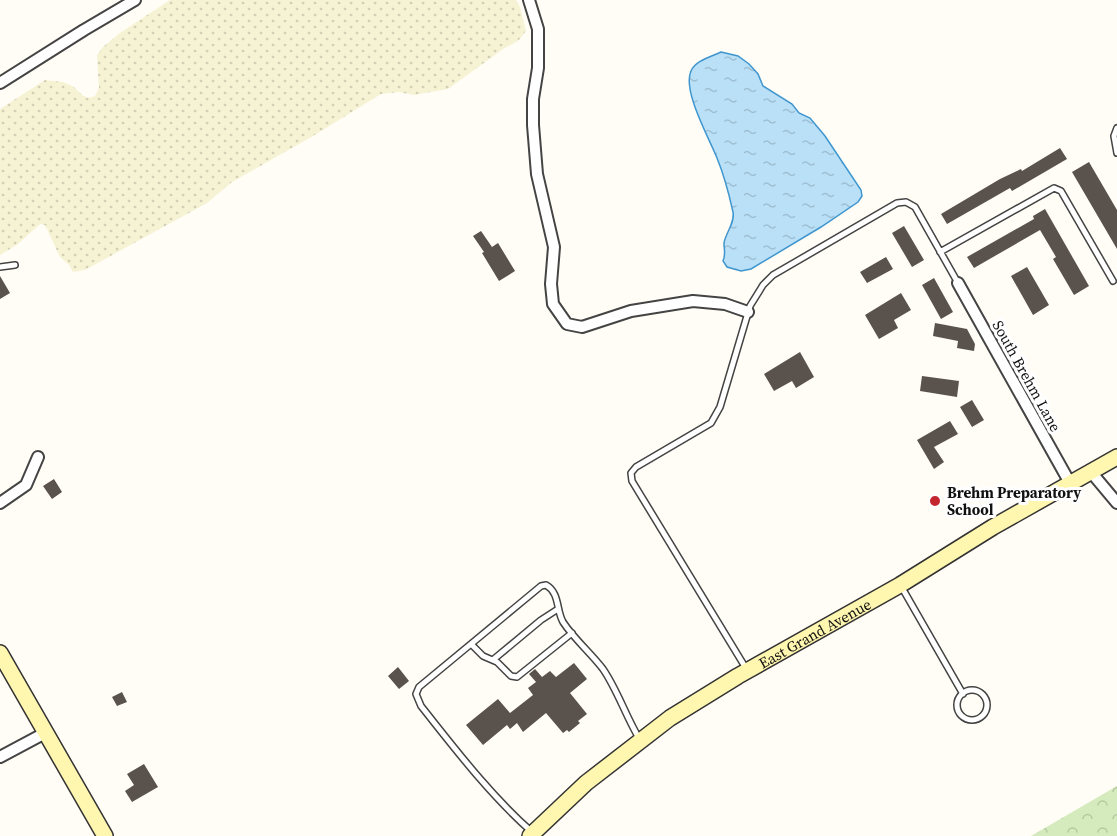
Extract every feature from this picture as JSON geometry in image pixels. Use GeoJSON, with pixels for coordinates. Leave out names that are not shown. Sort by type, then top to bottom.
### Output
{"type":"FeatureCollection","features":[{"type":"Feature","properties":{"kind":"street"},"geometry":{"type":"LineString","coordinates":[[0,83],[135,0]]}},
{"type":"Feature","properties":{"kind":"street"},"geometry":{"type":"LineString","coordinates":[[529,0],[538,29],[538,68],[533,99],[537,174],[554,247],[551,284],[553,304],[567,324],[582,327],[632,311],[693,301],[725,304],[748,312]]}},
{"type":"Feature","properties":{"kind":"street","name":"South Brehm Lane"},"geometry":{"type":"LineString","coordinates":[[958,283],[1070,483]]}},
{"type":"Feature","properties":{"kind":"street"},"geometry":{"type":"LineString","coordinates":[[0,502],[26,485],[38,457]]}},
{"type":"Feature","properties":{"kind":"street","name":"East Grand Avenue"},"geometry":{"type":"LineString","coordinates":[[532,834],[586,783],[670,718],[747,671],[900,585],[993,527],[1117,458]]}},
{"type":"Feature","properties":{"kind":"street"},"geometry":{"type":"LineString","coordinates":[[1091,472],[1117,503]]}},
{"type":"Feature","properties":{"kind":"street"},"geometry":{"type":"LineString","coordinates":[[0,653],[105,836]]}},
{"type":"Feature","properties":{"kind":"street"},"geometry":{"type":"LineString","coordinates":[[0,758],[45,733]]}},
{"type":"Feature","properties":{"kind":"lane"},"geometry":{"type":"LineString","coordinates":[[1117,128],[1114,136],[1117,153]]}},
{"type":"Feature","properties":{"kind":"lane"},"geometry":{"type":"LineString","coordinates":[[940,252],[1054,188],[1061,191],[1113,281]]}},
{"type":"Feature","properties":{"kind":"lane"},"geometry":{"type":"LineString","coordinates":[[747,671],[632,481],[632,473],[636,467],[711,423],[720,407],[748,312],[763,285],[773,275],[897,203],[906,202],[915,207],[958,283]]}},
{"type":"Feature","properties":{"kind":"lane"},"geometry":{"type":"LineString","coordinates":[[0,267],[15,265]]}},
{"type":"Feature","properties":{"kind":"lane"},"geometry":{"type":"LineString","coordinates":[[532,834],[476,775],[421,706],[416,698],[419,687],[544,585],[549,586],[557,598],[562,621],[603,670],[640,740]]}},
{"type":"Feature","properties":{"kind":"lane"},"geometry":{"type":"LineString","coordinates":[[900,585],[963,694]]}},
{"type":"Feature","properties":{"kind":"lane"},"geometry":{"type":"LineString","coordinates":[[494,660],[541,620],[558,609]]}},
{"type":"Feature","properties":{"kind":"lane"},"geometry":{"type":"LineString","coordinates":[[471,644],[483,656],[494,660],[507,673],[517,677],[572,633]]}},
{"type":"Feature","properties":{"kind":"lane"},"geometry":{"type":"LineString","coordinates":[[971,690],[984,697],[986,709],[980,718],[969,720],[959,713],[957,702],[963,694],[971,690]]}},
{"type":"Feature","properties":{"kind":"shaded area"},"geometry":{"type":"Polygon","coordinates":[[[170,0],[516,0],[526,31],[518,41],[503,49],[448,89],[414,95],[399,92],[381,94],[232,182],[207,203],[85,270],[73,272],[60,257],[45,225],[40,224],[18,244],[0,255],[0,109],[45,80],[63,82],[88,98],[95,96],[99,88],[97,55],[103,47],[170,0]]]}},
{"type":"Feature","properties":{"kind":"green space"},"geometry":{"type":"Polygon","coordinates":[[[1117,786],[1117,836],[1031,836],[1117,786]]]}},
{"type":"Feature","properties":{"kind":"water"},"geometry":{"type":"Polygon","coordinates":[[[721,52],[738,56],[749,64],[758,74],[763,86],[792,104],[799,113],[810,118],[825,136],[861,190],[862,196],[858,202],[821,227],[751,269],[741,271],[727,267],[723,261],[724,243],[733,220],[733,212],[722,171],[690,90],[689,79],[693,67],[700,61],[721,52]]]}},
{"type":"Feature","properties":{"kind":"building"},"geometry":{"type":"Polygon","coordinates":[[[1060,148],[1067,159],[1012,191],[1010,188],[947,224],[941,214],[1000,179],[1021,169],[1022,171],[1060,148]]]}},
{"type":"Feature","properties":{"kind":"building"},"geometry":{"type":"Polygon","coordinates":[[[1089,162],[1117,210],[1117,249],[1072,172],[1089,162]]]}},
{"type":"Feature","properties":{"kind":"building"},"geometry":{"type":"Polygon","coordinates":[[[1045,209],[1089,286],[1074,295],[1053,259],[1056,257],[1040,230],[974,268],[967,257],[1034,219],[1033,216],[1045,209]]]}},
{"type":"Feature","properties":{"kind":"building"},"geometry":{"type":"Polygon","coordinates":[[[904,226],[924,260],[912,267],[892,233],[904,226]]]}},
{"type":"Feature","properties":{"kind":"building"},"geometry":{"type":"Polygon","coordinates":[[[481,231],[492,247],[498,243],[515,271],[499,281],[473,236],[481,231]]]}},
{"type":"Feature","properties":{"kind":"building"},"geometry":{"type":"Polygon","coordinates":[[[886,257],[893,269],[867,283],[860,272],[886,257]]]}},
{"type":"Feature","properties":{"kind":"building"},"geometry":{"type":"Polygon","coordinates":[[[1027,267],[1049,305],[1033,315],[1011,276],[1027,267]]]}},
{"type":"Feature","properties":{"kind":"building"},"geometry":{"type":"Polygon","coordinates":[[[0,276],[10,293],[0,299],[0,276]]]}},
{"type":"Feature","properties":{"kind":"building"},"geometry":{"type":"Polygon","coordinates":[[[934,278],[953,312],[941,319],[922,285],[934,278]]]}},
{"type":"Feature","properties":{"kind":"building"},"geometry":{"type":"Polygon","coordinates":[[[901,293],[911,310],[894,320],[898,328],[879,339],[865,315],[901,293]]]}},
{"type":"Feature","properties":{"kind":"building"},"geometry":{"type":"Polygon","coordinates":[[[935,323],[967,329],[975,344],[974,351],[957,348],[958,341],[933,336],[935,323]]]}},
{"type":"Feature","properties":{"kind":"building"},"geometry":{"type":"Polygon","coordinates":[[[800,352],[814,377],[796,388],[792,381],[774,391],[764,374],[800,352]]]}},
{"type":"Feature","properties":{"kind":"building"},"geometry":{"type":"Polygon","coordinates":[[[922,376],[959,381],[957,397],[920,391],[922,376]]]}},
{"type":"Feature","properties":{"kind":"building"},"geometry":{"type":"Polygon","coordinates":[[[972,400],[984,420],[972,427],[960,407],[972,400]]]}},
{"type":"Feature","properties":{"kind":"building"},"geometry":{"type":"Polygon","coordinates":[[[950,421],[958,434],[934,447],[944,462],[934,469],[917,440],[950,421]]]}},
{"type":"Feature","properties":{"kind":"building"},"geometry":{"type":"Polygon","coordinates":[[[54,479],[62,492],[52,499],[43,486],[54,479]]]}},
{"type":"Feature","properties":{"kind":"building"},"geometry":{"type":"Polygon","coordinates":[[[574,663],[587,679],[570,693],[587,714],[569,732],[567,730],[563,733],[546,713],[523,732],[517,723],[510,729],[507,725],[483,745],[466,725],[498,699],[510,713],[533,695],[528,688],[536,682],[529,674],[535,669],[542,677],[550,671],[556,677],[574,663]]]}},
{"type":"Feature","properties":{"kind":"building"},"geometry":{"type":"Polygon","coordinates":[[[398,667],[409,681],[399,689],[388,676],[398,667]]]}},
{"type":"Feature","properties":{"kind":"building"},"geometry":{"type":"Polygon","coordinates":[[[122,692],[127,702],[117,706],[112,697],[122,692]]]}},
{"type":"Feature","properties":{"kind":"building"},"geometry":{"type":"Polygon","coordinates":[[[144,764],[158,787],[132,802],[125,791],[134,785],[127,774],[144,764]]]}},
{"type":"Feature","properties":{"kind":"place","name":"Brehm Preparatory School"},"geometry":{"type":"Point","coordinates":[935,501]}}]}
